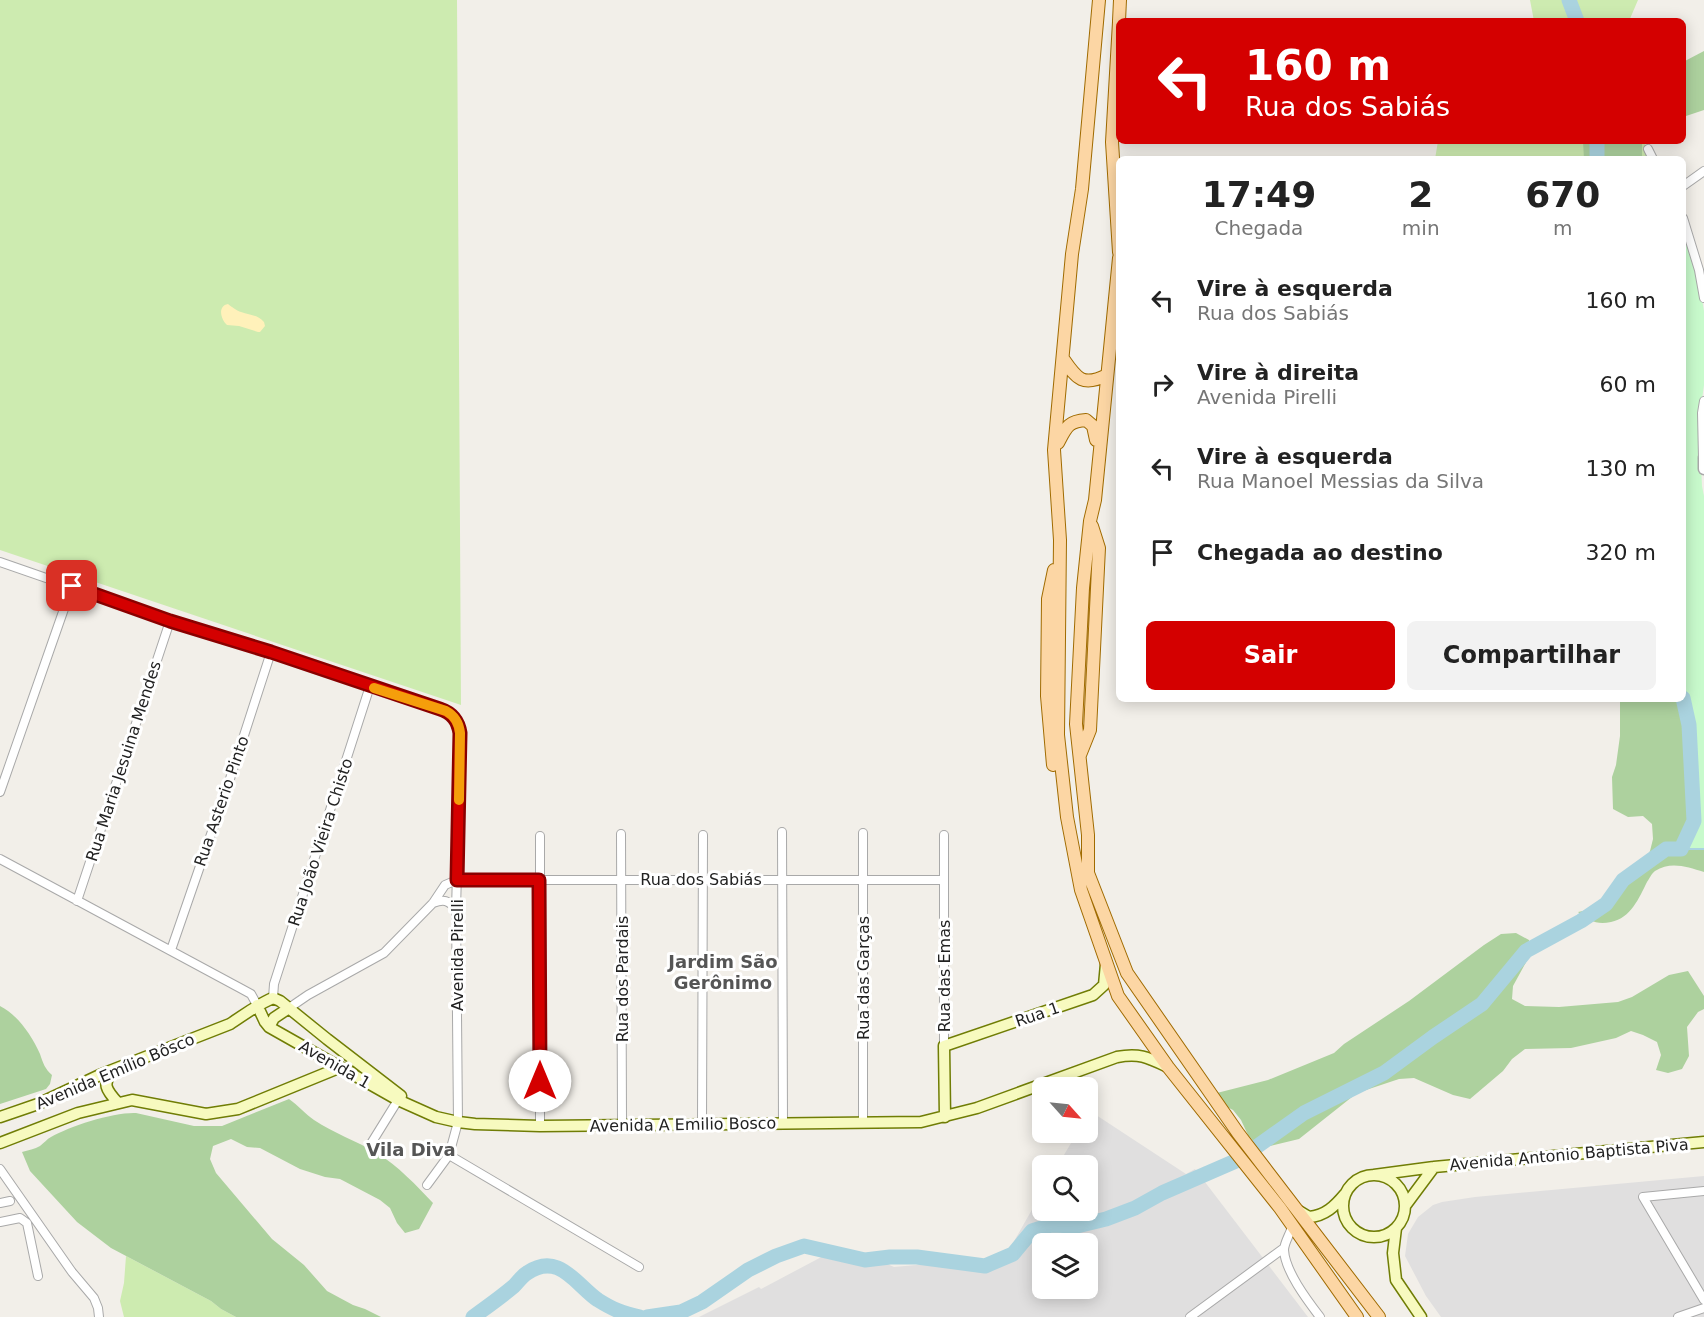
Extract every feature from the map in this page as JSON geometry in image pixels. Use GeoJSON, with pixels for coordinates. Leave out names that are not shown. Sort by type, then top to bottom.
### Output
{"type":"FeatureCollection","features":[{"type":"Feature","properties":{"kind":"main road"},"geometry":{"type":"LineString","coordinates":[[1099,0],[1082,189],[1072,254],[1054,450],[1060,540],[1058,735],[1066,817],[1082,890],[1118,996],[1168,1066],[1280,1208],[1357,1317]]}},
{"type":"Feature","properties":{"kind":"main road"},"geometry":{"type":"LineString","coordinates":[[1119,18],[1120,0]]}},
{"type":"Feature","properties":{"kind":"main road"},"geometry":{"type":"LineString","coordinates":[[1116,73],[1112,142],[1116,205]]}},
{"type":"Feature","properties":{"kind":"main road"},"geometry":{"type":"LineString","coordinates":[[1116,287],[1095,500],[1090,521],[1083,588],[1076,724],[1088,835],[1088,873],[1128,973],[1238,1132],[1379,1317]]}},
{"type":"Feature","properties":{"kind":"main road"},"geometry":{"type":"LineString","coordinates":[[1064,360],[1080,380],[1089,382],[1107,375]]}},
{"type":"Feature","properties":{"kind":"main road"},"geometry":{"type":"LineString","coordinates":[[1054,450],[1065,429],[1075,421],[1086,420],[1093,426],[1099,447]]}},
{"type":"Feature","properties":{"kind":"main road","name":"Rua 1"},"geometry":{"type":"LineString","coordinates":[[944,1046],[1093,995],[1104,985],[1106,962]]}},
{"type":"Feature","properties":{"kind":"main road"},"geometry":{"type":"LineString","coordinates":[[273,999],[280,1001],[422,1112]]}},
{"type":"Feature","properties":{"kind":"main road","name":"Avenida Emílio Bôsco"},"geometry":{"type":"LineString","coordinates":[[0,1117],[230,1024],[257,1005],[273,999]]}},
{"type":"Feature","properties":{"kind":"main road"},"geometry":{"type":"LineString","coordinates":[[257,1005],[264,1022],[269,1027],[274,1018],[289,1008]]}},
{"type":"Feature","properties":{"kind":"main road","name":"Avenida 1"},"geometry":{"type":"LineString","coordinates":[[269,1027],[422,1112]]}},
{"type":"Feature","properties":{"kind":"main road","name":"Rua das Emas"},"geometry":{"type":"LineString","coordinates":[[944,1046],[945,1116]]}},
{"type":"Feature","properties":{"kind":"main road"},"geometry":{"type":"LineString","coordinates":[[945,1116],[976,1108],[1117,1057],[1131,1054],[1168,1066]]}},
{"type":"Feature","properties":{"kind":"main road","name":"Avenida Emílio Bôsco"},"geometry":{"type":"LineString","coordinates":[[0,1143],[78,1113],[132,1100],[206,1114],[238,1108],[341,1067]]}},
{"type":"Feature","properties":{"kind":"main road"},"geometry":{"type":"LineString","coordinates":[[117,1068],[108,1076],[106,1086],[108,1092],[118,1103]]}},
{"type":"Feature","properties":{"kind":"main road","name":"Avenida A Emilio Bosco"},"geometry":{"type":"LineString","coordinates":[[422,1112],[475,1125],[540,1126],[921,1122],[945,1116]]}},
{"type":"Feature","properties":{"kind":"main road","name":"Avenida Antonio Baptista Piva"},"geometry":{"type":"LineString","coordinates":[[1298,1211],[1309,1217],[1324,1214],[1333,1208],[1358,1180],[1374,1175],[1434,1167],[1704,1142]]}},
{"type":"Feature","properties":{"kind":"main road","name":"Avenida Antonio Baptista Piva"},"geometry":{"type":"LineString","coordinates":[[1421,1317],[1396,1280],[1393,1253],[1396,1228],[1404,1214],[1405,1206],[1434,1167]]}},
{"type":"Feature","properties":{"kind":"main road"},"geometry":{"type":"LineString","coordinates":[[1374,1175],[1389,1179],[1395,1184],[1400,1190],[1405,1206]]}},
{"type":"Feature","properties":{"kind":"main road"},"geometry":{"type":"LineString","coordinates":[[1347,1191],[1344,1199],[1344,1215],[1353,1229],[1366,1236],[1375,1237],[1390,1233],[1396,1228]]}},
{"type":"Feature","properties":{"kind":"street"},"geometry":{"type":"LineString","coordinates":[[1648,150],[1651,156]]}},
{"type":"Feature","properties":{"kind":"street"},"geometry":{"type":"LineString","coordinates":[[1686,184],[1704,171]]}},
{"type":"Feature","properties":{"kind":"street"},"geometry":{"type":"LineString","coordinates":[[1686,228],[1699,270],[1704,298]]}},
{"type":"Feature","properties":{"kind":"street"},"geometry":{"type":"LineString","coordinates":[[1704,401],[1702,413],[1704,462]]}},
{"type":"Feature","properties":{"kind":"street"},"geometry":{"type":"LineString","coordinates":[[0,562],[170,621],[370,686]]}},
{"type":"Feature","properties":{"kind":"street"},"geometry":{"type":"LineString","coordinates":[[0,792],[72,586]]}},
{"type":"Feature","properties":{"kind":"street","name":"Rua Maria Jesuina Mendes"},"geometry":{"type":"LineString","coordinates":[[77,901],[170,621]]}},
{"type":"Feature","properties":{"kind":"street","name":"Rua Asterio Pinto"},"geometry":{"type":"LineString","coordinates":[[171,950],[271,652]]}},
{"type":"Feature","properties":{"kind":"street","name":"Avenida Pirelli"},"geometry":{"type":"LineString","coordinates":[[370,686],[446,711],[454,717],[459,727],[456,909],[458,1122],[449,1155]]}},
{"type":"Feature","properties":{"kind":"street","name":"Rua João Vieira Chisto"},"geometry":{"type":"LineString","coordinates":[[273,999],[274,984],[370,686]]}},
{"type":"Feature","properties":{"kind":"street"},"geometry":{"type":"LineString","coordinates":[[782,832],[783,1123]]}},
{"type":"Feature","properties":{"kind":"street","name":"Rua das Garças"},"geometry":{"type":"LineString","coordinates":[[863,833],[863,1123]]}},
{"type":"Feature","properties":{"kind":"street","name":"Rua dos Pardais"},"geometry":{"type":"LineString","coordinates":[[621,834],[622,1124]]}},
{"type":"Feature","properties":{"kind":"street"},"geometry":{"type":"LineString","coordinates":[[702,1123],[703,835]]}},
{"type":"Feature","properties":{"kind":"street"},"geometry":{"type":"LineString","coordinates":[[540,836],[540,1126]]}},
{"type":"Feature","properties":{"kind":"street","name":"Rua das Emas"},"geometry":{"type":"LineString","coordinates":[[944,836],[944,1046]]}},
{"type":"Feature","properties":{"kind":"street"},"geometry":{"type":"LineString","coordinates":[[0,859],[251,994],[257,1005]]}},
{"type":"Feature","properties":{"kind":"street"},"geometry":{"type":"LineString","coordinates":[[289,1008],[384,953],[433,903],[445,885],[457,880]]}},
{"type":"Feature","properties":{"kind":"street","name":"Rua dos Sabiás"},"geometry":{"type":"LineString","coordinates":[[457,880],[944,880]]}},
{"type":"Feature","properties":{"kind":"street"},"geometry":{"type":"LineString","coordinates":[[433,903],[444,900],[450,902],[456,909]]}},
{"type":"Feature","properties":{"kind":"street"},"geometry":{"type":"LineString","coordinates":[[372,1142],[398,1100]]}},
{"type":"Feature","properties":{"kind":"street"},"geometry":{"type":"LineString","coordinates":[[427,1185],[449,1155],[639,1267]]}},
{"type":"Feature","properties":{"kind":"street"},"geometry":{"type":"LineString","coordinates":[[0,1169],[72,1272],[94,1298],[99,1317]]}},
{"type":"Feature","properties":{"kind":"street"},"geometry":{"type":"LineString","coordinates":[[1704,1191],[1643,1197],[1704,1300]]}},
{"type":"Feature","properties":{"kind":"street"},"geometry":{"type":"LineString","coordinates":[[0,1203],[9,1201]]}},
{"type":"Feature","properties":{"kind":"street"},"geometry":{"type":"LineString","coordinates":[[0,1222],[20,1218],[27,1223],[38,1276]]}},
{"type":"Feature","properties":{"kind":"street"},"geometry":{"type":"LineString","coordinates":[[1190,1317],[1284,1248],[1292,1227]]}},
{"type":"Feature","properties":{"kind":"street"},"geometry":{"type":"LineString","coordinates":[[1284,1248],[1288,1265],[1302,1293],[1320,1317]]}},
{"type":"Feature","properties":{"kind":"street"},"geometry":{"type":"LineString","coordinates":[[1678,1317],[1704,1308]]}},
{"type":"Feature","properties":{"kind":"shaded area"},"geometry":{"type":"Polygon","coordinates":[[[1098,1116],[1186,1174],[1195,1169],[1308,1317],[699,1317],[759,1287],[761,1289],[829,1253],[858,1251],[894,1267],[1005,1257],[1032,1210],[1032,1221],[1098,1221],[1098,1155],[1064,1155],[1071,1143],[1098,1143],[1098,1116]]]}},
{"type":"Feature","properties":{"kind":"shaded area"},"geometry":{"type":"Polygon","coordinates":[[[1704,1176],[1704,1317],[1441,1317],[1426,1296],[1405,1256],[1408,1234],[1418,1217],[1433,1205],[1442,1202],[1704,1176]]]}},
{"type":"Feature","properties":{"kind":"green space"},"geometry":{"type":"Polygon","coordinates":[[[0,0],[457,0],[461,705],[0,550],[0,0]]]}},
{"type":"Feature","properties":{"kind":"green space"},"geometry":{"type":"Polygon","coordinates":[[[1530,0],[1638,0],[1630,18],[1533,18],[1530,0]]]}},
{"type":"Feature","properties":{"kind":"green space"},"geometry":{"type":"Polygon","coordinates":[[[1704,51],[1704,110],[1686,116],[1686,60],[1704,51]]]}},
{"type":"Feature","properties":{"kind":"green space"},"geometry":{"type":"Polygon","coordinates":[[[1438,144],[1645,144],[1648,155],[1646,156],[1436,156],[1438,144]]]}},
{"type":"Feature","properties":{"kind":"green space"},"geometry":{"type":"Polygon","coordinates":[[[1583,144],[1642,144],[1642,156],[1584,156],[1583,144]]]}},
{"type":"Feature","properties":{"kind":"green space"},"geometry":{"type":"Polygon","coordinates":[[[1686,234],[1697,269],[1704,311],[1704,385],[1700,413],[1700,440],[1704,496],[1704,849],[1681,849],[1694,821],[1689,726],[1684,702],[1686,702],[1686,234]]]}},
{"type":"Feature","properties":{"kind":"green space"},"geometry":{"type":"Polygon","coordinates":[[[1686,612],[1704,815],[1704,872],[1679,866],[1661,868],[1652,873],[1629,912],[1618,920],[1597,923],[1578,912],[1593,909],[1627,884],[1643,864],[1653,839],[1652,824],[1643,816],[1628,817],[1613,809],[1612,777],[1620,736],[1620,702],[1686,702],[1686,612]]]}},
{"type":"Feature","properties":{"kind":"green space"},"geometry":{"type":"Polygon","coordinates":[[[1516,933],[1529,940],[1530,955],[1513,986],[1512,999],[1525,1006],[1559,1007],[1618,1002],[1632,997],[1669,975],[1688,971],[1704,996],[1704,1009],[1698,1012],[1687,1027],[1689,1056],[1682,1069],[1668,1073],[1656,1070],[1661,1055],[1657,1042],[1631,1031],[1616,1038],[1571,1048],[1525,1049],[1470,1099],[1453,1095],[1414,1078],[1399,1079],[1357,1093],[1299,1139],[1270,1146],[1257,1145],[1233,1110],[1209,1095],[1268,1080],[1334,1053],[1484,945],[1501,934],[1516,933]]]}},
{"type":"Feature","properties":{"kind":"green space"},"geometry":{"type":"Polygon","coordinates":[[[0,1006],[13,1015],[29,1033],[46,1068],[52,1075],[46,1089],[0,1104],[0,1006]]]}},
{"type":"Feature","properties":{"kind":"green space"},"geometry":{"type":"Polygon","coordinates":[[[289,1099],[314,1120],[384,1158],[414,1183],[433,1203],[419,1229],[405,1233],[390,1208],[380,1200],[340,1179],[300,1169],[260,1148],[247,1147],[231,1139],[213,1146],[210,1159],[216,1173],[272,1239],[304,1265],[327,1291],[381,1317],[236,1317],[211,1301],[111,1248],[77,1222],[30,1171],[22,1152],[38,1147],[69,1128],[116,1115],[136,1113],[194,1126],[222,1126],[289,1099]]]}},
{"type":"Feature","properties":{"kind":"green space"},"geometry":{"type":"Polygon","coordinates":[[[126,1256],[211,1301],[236,1317],[124,1317],[120,1301],[126,1256]]]}},
{"type":"Feature","properties":{"kind":"sand"},"geometry":{"type":"Polygon","coordinates":[[[228,304],[239,311],[259,318],[265,326],[258,332],[227,325],[221,310],[228,304]]]}},
{"type":"Feature","properties":{"kind":"waterway"},"geometry":{"type":"LineString","coordinates":[[1569,0],[1576,18]]}},
{"type":"Feature","properties":{"kind":"waterway"},"geometry":{"type":"LineString","coordinates":[[1597,144],[1597,156]]}},
{"type":"Feature","properties":{"kind":"waterway"},"geometry":{"type":"LineString","coordinates":[[647,1317],[681,1312],[702,1302],[748,1270],[776,1256],[804,1246],[865,1260],[917,1257],[985,1266],[1013,1254],[1032,1231],[1051,1225],[1077,1226],[1106,1219],[1238,1160],[1304,1113],[1384,1073],[1482,1004],[1526,951],[1581,921],[1606,904],[1623,880],[1666,849],[1681,849],[1694,821],[1689,725],[1684,702]]}},
{"type":"Feature","properties":{"kind":"waterway"},"geometry":{"type":"LineString","coordinates":[[1681,849],[1704,849]]}},
{"type":"Feature","properties":{"kind":"waterway"},"geometry":{"type":"LineString","coordinates":[[473,1317],[514,1286],[527,1273],[538,1267],[548,1266],[566,1273],[598,1300],[640,1317]]}},
{"type":"Feature","properties":{"kind":"slow traffic"},"geometry":{"type":"LineString","coordinates":[[374,688],[446,711],[454,717],[460,733],[459,800]]}},
{"type":"Feature","properties":{"kind":"district","name":"Jardim São Gerônimo"},"geometry":{"type":"Point","coordinates":[723,972]}},
{"type":"Feature","properties":{"kind":"district","name":"Vila Diva"},"geometry":{"type":"Point","coordinates":[411,1150]}},
{"type":"Feature","properties":{"kind":"route"},"geometry":{"type":"LineString","coordinates":[[72,586],[170,621],[271,652],[440,709],[454,717],[460,733],[457,880],[539,880],[540,1081]]}}]}
